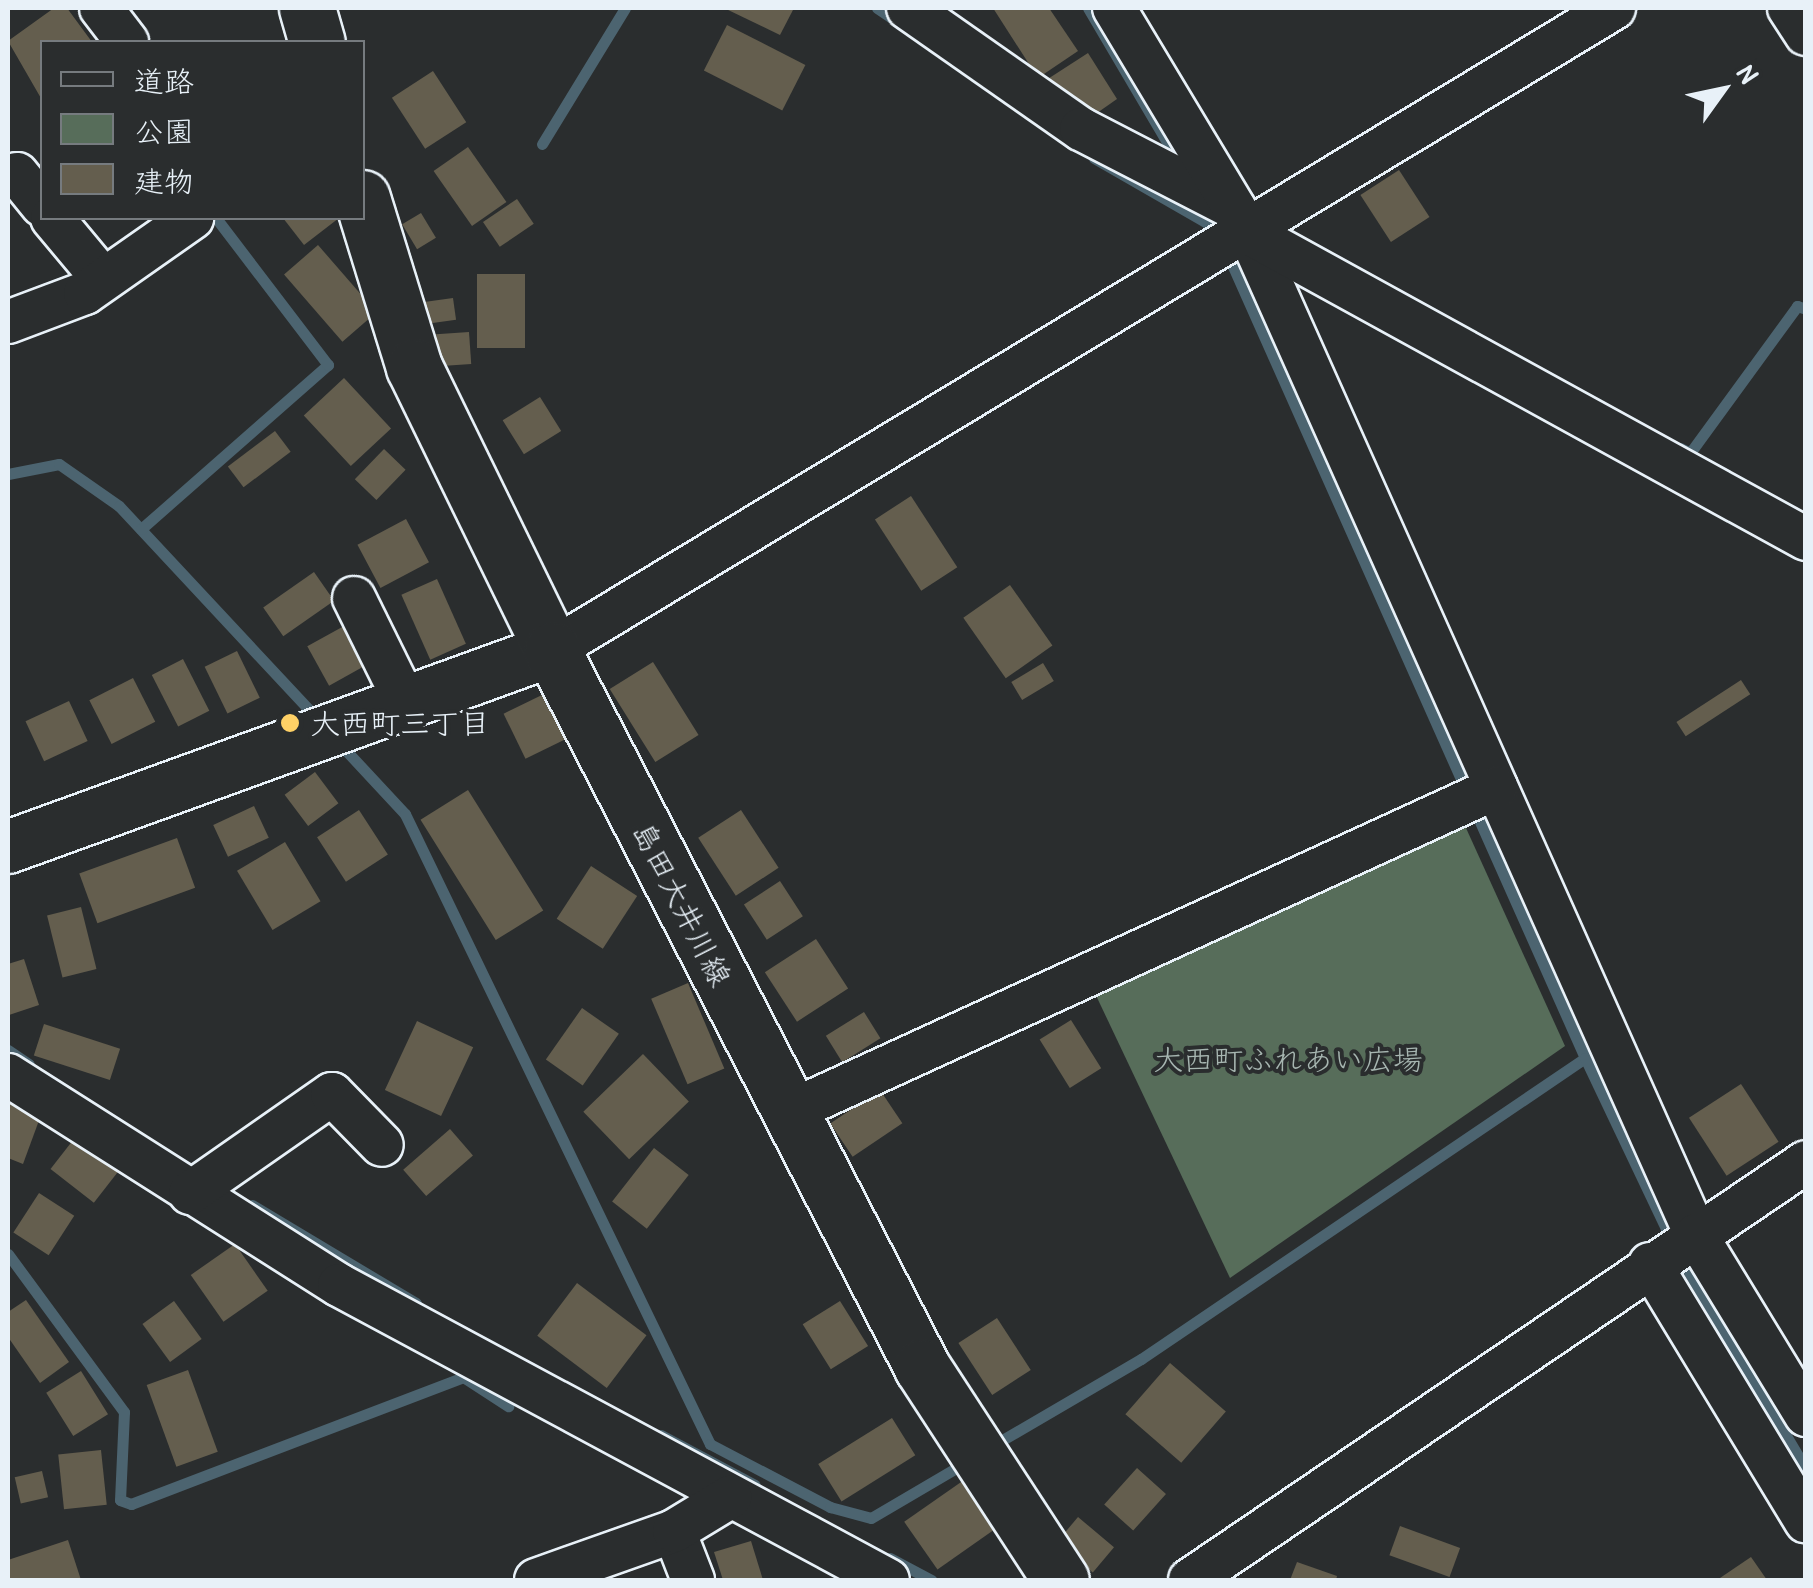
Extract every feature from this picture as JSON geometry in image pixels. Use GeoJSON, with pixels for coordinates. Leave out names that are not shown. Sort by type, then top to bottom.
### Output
{"type":"FeatureCollection","features":[{"type":"Feature","properties":{"kind":"main road"},"geometry":{"type":"LineString","coordinates":[[307,8],[316,40]]}},
{"type":"Feature","properties":{"kind":"main road","name":"島田大井川線"},"geometry":{"type":"LineString","coordinates":[[365,208],[414,367],[552,650],[922,1367],[1061,1580]]}},
{"type":"Feature","properties":{"kind":"street"},"geometry":{"type":"LineString","coordinates":[[100,8],[125,40]]}},
{"type":"Feature","properties":{"kind":"street"},"geometry":{"type":"LineString","coordinates":[[908,8],[1082,128],[1806,539]]}},
{"type":"Feature","properties":{"kind":"street"},"geometry":{"type":"LineString","coordinates":[[1114,8],[1241,220],[1696,1235],[1806,1415]]}},
{"type":"Feature","properties":{"kind":"street"},"geometry":{"type":"LineString","coordinates":[[8,842],[552,650],[1241,220],[1614,8]]}},
{"type":"Feature","properties":{"kind":"street"},"geometry":{"type":"LineString","coordinates":[[1789,8],[1806,34]]}},
{"type":"Feature","properties":{"kind":"street"},"geometry":{"type":"LineString","coordinates":[[54,220],[102,278]]}},
{"type":"Feature","properties":{"kind":"street"},"geometry":{"type":"LineString","coordinates":[[8,322],[84,293],[189,220]]}},
{"type":"Feature","properties":{"kind":"street"},"geometry":{"type":"LineString","coordinates":[[354,598],[406,703]]}},
{"type":"Feature","properties":{"kind":"street"},"geometry":{"type":"LineString","coordinates":[[789,1112],[1496,788]]}},
{"type":"Feature","properties":{"kind":"street"},"geometry":{"type":"LineString","coordinates":[[8,1075],[339,1286],[888,1580]]}},
{"type":"Feature","properties":{"kind":"street"},"geometry":{"type":"LineString","coordinates":[[190,1193],[332,1094],[382,1146]]}},
{"type":"Feature","properties":{"kind":"street"},"geometry":{"type":"LineString","coordinates":[[1190,1580],[1650,1264],[1806,1162]]}},
{"type":"Feature","properties":{"kind":"street"},"geometry":{"type":"LineString","coordinates":[[1650,1264],[1806,1522]]}},
{"type":"Feature","properties":{"kind":"street"},"geometry":{"type":"LineString","coordinates":[[536,1580],[674,1531],[730,1497]]}},
{"type":"Feature","properties":{"kind":"street"},"geometry":{"type":"LineString","coordinates":[[674,1531],[692,1580]]}},
{"type":"Feature","properties":{"kind":"green space","name":"大西町ふれあい広場"},"geometry":{"type":"Polygon","coordinates":[[[1461,817],[1565,1046],[1230,1278],[1092,987],[1461,817]]]}},
{"type":"Feature","properties":{"kind":"building"},"geometry":{"type":"Polygon","coordinates":[[[54,8],[67,8],[91,40],[40,40],[40,97],[8,41],[54,8]]]}},
{"type":"Feature","properties":{"kind":"building"},"geometry":{"type":"Polygon","coordinates":[[[724,8],[794,8],[780,35],[724,8]]]}},
{"type":"Feature","properties":{"kind":"building"},"geometry":{"type":"Polygon","coordinates":[[[993,8],[1049,8],[1078,51],[1038,78],[993,8]]]}},
{"type":"Feature","properties":{"kind":"building"},"geometry":{"type":"Polygon","coordinates":[[[727,25],[805,65],[782,110],[704,70],[727,25]]]}},
{"type":"Feature","properties":{"kind":"building"},"geometry":{"type":"Polygon","coordinates":[[[1088,53],[1117,99],[1097,113],[1040,84],[1088,53]]]}},
{"type":"Feature","properties":{"kind":"building"},"geometry":{"type":"Polygon","coordinates":[[[433,71],[466,122],[425,149],[392,98],[433,71]]]}},
{"type":"Feature","properties":{"kind":"building"},"geometry":{"type":"Polygon","coordinates":[[[468,147],[506,202],[472,226],[434,171],[468,147]]]}},
{"type":"Feature","properties":{"kind":"building"},"geometry":{"type":"Polygon","coordinates":[[[1399,170],[1429,217],[1391,242],[1360,195],[1399,170]]]}},
{"type":"Feature","properties":{"kind":"building"},"geometry":{"type":"Polygon","coordinates":[[[517,199],[534,224],[500,247],[483,222],[517,199]]]}},
{"type":"Feature","properties":{"kind":"building"},"geometry":{"type":"Polygon","coordinates":[[[421,213],[436,238],[417,249],[402,224],[421,213]]]}},
{"type":"Feature","properties":{"kind":"building"},"geometry":{"type":"Polygon","coordinates":[[[285,220],[336,220],[304,245],[285,220]]]}},
{"type":"Feature","properties":{"kind":"building"},"geometry":{"type":"Polygon","coordinates":[[[318,245],[376,312],[342,342],[284,275],[318,245]]]}},
{"type":"Feature","properties":{"kind":"building"},"geometry":{"type":"Polygon","coordinates":[[[477,274],[525,274],[525,348],[477,348],[477,274]]]}},
{"type":"Feature","properties":{"kind":"building"},"geometry":{"type":"Polygon","coordinates":[[[453,298],[456,320],[427,324],[424,302],[453,298]]]}},
{"type":"Feature","properties":{"kind":"building"},"geometry":{"type":"Polygon","coordinates":[[[469,332],[471,364],[438,366],[436,334],[469,332]]]}},
{"type":"Feature","properties":{"kind":"building"},"geometry":{"type":"Polygon","coordinates":[[[344,378],[391,428],[351,466],[304,416],[344,378]]]}},
{"type":"Feature","properties":{"kind":"building"},"geometry":{"type":"Polygon","coordinates":[[[540,397],[561,431],[524,454],[503,420],[540,397]]]}},
{"type":"Feature","properties":{"kind":"building"},"geometry":{"type":"Polygon","coordinates":[[[275,431],[291,452],[244,487],[228,467],[275,431]]]}},
{"type":"Feature","properties":{"kind":"building"},"geometry":{"type":"Polygon","coordinates":[[[384,449],[406,470],[376,500],[355,479],[384,449]]]}},
{"type":"Feature","properties":{"kind":"building"},"geometry":{"type":"Polygon","coordinates":[[[911,496],[957,567],[921,591],[875,519],[911,496]]]}},
{"type":"Feature","properties":{"kind":"building"},"geometry":{"type":"Polygon","coordinates":[[[406,519],[429,562],[380,588],[357,545],[406,519]]]}},
{"type":"Feature","properties":{"kind":"building"},"geometry":{"type":"Polygon","coordinates":[[[314,572],[334,601],[283,636],[263,608],[314,572]]]}},
{"type":"Feature","properties":{"kind":"building"},"geometry":{"type":"Polygon","coordinates":[[[437,579],[466,644],[430,660],[401,595],[437,579]]]}},
{"type":"Feature","properties":{"kind":"building"},"geometry":{"type":"Polygon","coordinates":[[[1010,585],[1052,646],[1006,678],[963,618],[1010,585]]]}},
{"type":"Feature","properties":{"kind":"building"},"geometry":{"type":"Polygon","coordinates":[[[344,626],[366,665],[329,686],[307,646],[344,626]]]}},
{"type":"Feature","properties":{"kind":"building"},"geometry":{"type":"Polygon","coordinates":[[[237,651],[260,698],[227,714],[205,667],[237,651]]]}},
{"type":"Feature","properties":{"kind":"building"},"geometry":{"type":"Polygon","coordinates":[[[183,659],[209,711],[178,727],[152,675],[183,659]]]}},
{"type":"Feature","properties":{"kind":"building"},"geometry":{"type":"Polygon","coordinates":[[[653,662],[699,735],[655,762],[610,689],[653,662]]]}},
{"type":"Feature","properties":{"kind":"building"},"geometry":{"type":"Polygon","coordinates":[[[1043,663],[1054,681],[1022,700],[1011,682],[1043,663]]]}},
{"type":"Feature","properties":{"kind":"building"},"geometry":{"type":"Polygon","coordinates":[[[133,678],[155,722],[112,744],[89,700],[133,678]]]}},
{"type":"Feature","properties":{"kind":"building"},"geometry":{"type":"Polygon","coordinates":[[[1741,680],[1750,694],[1686,736],[1676,722],[1741,680]]]}},
{"type":"Feature","properties":{"kind":"building"},"geometry":{"type":"Polygon","coordinates":[[[544,694],[566,739],[525,759],[504,714],[544,694]]]}},
{"type":"Feature","properties":{"kind":"building"},"geometry":{"type":"Polygon","coordinates":[[[69,701],[88,741],[44,761],[25,721],[69,701]]]}},
{"type":"Feature","properties":{"kind":"building"},"geometry":{"type":"Polygon","coordinates":[[[315,772],[338,803],[308,826],[285,795],[315,772]]]}},
{"type":"Feature","properties":{"kind":"building"},"geometry":{"type":"Polygon","coordinates":[[[468,790],[543,910],[496,940],[421,820],[468,790]]]}},
{"type":"Feature","properties":{"kind":"building"},"geometry":{"type":"Polygon","coordinates":[[[254,806],[269,838],[228,857],[213,825],[254,806]]]}},
{"type":"Feature","properties":{"kind":"building"},"geometry":{"type":"Polygon","coordinates":[[[359,810],[388,854],[346,882],[317,837],[359,810]]]}},
{"type":"Feature","properties":{"kind":"building"},"geometry":{"type":"Polygon","coordinates":[[[741,810],[779,868],[736,896],[698,838],[741,810]]]}},
{"type":"Feature","properties":{"kind":"building"},"geometry":{"type":"Polygon","coordinates":[[[177,838],[195,888],[97,923],[79,874],[177,838]]]}},
{"type":"Feature","properties":{"kind":"building"},"geometry":{"type":"Polygon","coordinates":[[[285,842],[321,901],[273,930],[237,871],[285,842]]]}},
{"type":"Feature","properties":{"kind":"building"},"geometry":{"type":"Polygon","coordinates":[[[591,866],[637,896],[603,949],[557,919],[591,866]]]}},
{"type":"Feature","properties":{"kind":"building"},"geometry":{"type":"Polygon","coordinates":[[[780,881],[803,916],[767,940],[744,904],[780,881]]]}},
{"type":"Feature","properties":{"kind":"building"},"geometry":{"type":"Polygon","coordinates":[[[81,907],[96,969],[63,978],[47,915],[81,907]]]}},
{"type":"Feature","properties":{"kind":"building"},"geometry":{"type":"Polygon","coordinates":[[[816,939],[848,988],[797,1022],[765,972],[816,939]]]}},
{"type":"Feature","properties":{"kind":"building"},"geometry":{"type":"Polygon","coordinates":[[[24,959],[39,1005],[9,1015],[8,964],[24,959]]]}},
{"type":"Feature","properties":{"kind":"building"},"geometry":{"type":"Polygon","coordinates":[[[688,983],[724,1069],[688,1084],[651,999],[688,983]]]}},
{"type":"Feature","properties":{"kind":"building"},"geometry":{"type":"Polygon","coordinates":[[[582,1008],[619,1034],[583,1085],[546,1060],[582,1008]]]}},
{"type":"Feature","properties":{"kind":"building"},"geometry":{"type":"Polygon","coordinates":[[[864,1012],[880,1038],[842,1062],[826,1036],[864,1012]]]}},
{"type":"Feature","properties":{"kind":"building"},"geometry":{"type":"Polygon","coordinates":[[[1071,1020],[1101,1068],[1070,1088],[1040,1040],[1071,1020]]]}},
{"type":"Feature","properties":{"kind":"building"},"geometry":{"type":"Polygon","coordinates":[[[417,1021],[473,1047],[441,1116],[385,1090],[417,1021]]]}},
{"type":"Feature","properties":{"kind":"building"},"geometry":{"type":"Polygon","coordinates":[[[44,1024],[120,1049],[110,1080],[34,1055],[44,1024]]]}},
{"type":"Feature","properties":{"kind":"building"},"geometry":{"type":"Polygon","coordinates":[[[643,1054],[689,1101],[629,1159],[583,1112],[643,1054]]]}},
{"type":"Feature","properties":{"kind":"building"},"geometry":{"type":"Polygon","coordinates":[[[1741,1084],[1779,1142],[1727,1176],[1689,1118],[1741,1084]]]}},
{"type":"Feature","properties":{"kind":"building"},"geometry":{"type":"Polygon","coordinates":[[[880,1090],[902,1123],[853,1157],[830,1124],[880,1090]]]}},
{"type":"Feature","properties":{"kind":"building"},"geometry":{"type":"Polygon","coordinates":[[[8,1102],[41,1115],[23,1164],[8,1158],[8,1102]]]}},
{"type":"Feature","properties":{"kind":"building"},"geometry":{"type":"Polygon","coordinates":[[[450,1129],[473,1155],[426,1196],[403,1170],[450,1129]]]}},
{"type":"Feature","properties":{"kind":"building"},"geometry":{"type":"Polygon","coordinates":[[[77,1135],[120,1169],[94,1203],[51,1169],[77,1135]]]}},
{"type":"Feature","properties":{"kind":"building"},"geometry":{"type":"Polygon","coordinates":[[[654,1148],[689,1175],[647,1229],[612,1202],[654,1148]]]}},
{"type":"Feature","properties":{"kind":"building"},"geometry":{"type":"Polygon","coordinates":[[[39,1193],[74,1216],[49,1255],[13,1232],[39,1193]]]}},
{"type":"Feature","properties":{"kind":"building"},"geometry":{"type":"Polygon","coordinates":[[[235,1244],[268,1291],[223,1322],[191,1275],[235,1244]]]}},
{"type":"Feature","properties":{"kind":"building"},"geometry":{"type":"Polygon","coordinates":[[[577,1283],[646,1335],[607,1388],[537,1336],[577,1283]]]}},
{"type":"Feature","properties":{"kind":"building"},"geometry":{"type":"Polygon","coordinates":[[[26,1300],[69,1362],[40,1383],[8,1337],[8,1312],[26,1300]]]}},
{"type":"Feature","properties":{"kind":"building"},"geometry":{"type":"Polygon","coordinates":[[[174,1301],[202,1339],[170,1362],[142,1324],[174,1301]]]}},
{"type":"Feature","properties":{"kind":"building"},"geometry":{"type":"Polygon","coordinates":[[[840,1301],[868,1346],[831,1369],[803,1324],[840,1301]]]}},
{"type":"Feature","properties":{"kind":"building"},"geometry":{"type":"Polygon","coordinates":[[[997,1318],[1031,1370],[992,1395],[958,1343],[997,1318]]]}},
{"type":"Feature","properties":{"kind":"building"},"geometry":{"type":"Polygon","coordinates":[[[1170,1363],[1226,1412],[1181,1463],[1125,1414],[1170,1363]]]}},
{"type":"Feature","properties":{"kind":"building"},"geometry":{"type":"Polygon","coordinates":[[[188,1370],[218,1452],[176,1467],[147,1385],[188,1370]]]}},
{"type":"Feature","properties":{"kind":"building"},"geometry":{"type":"Polygon","coordinates":[[[81,1371],[108,1414],[73,1436],[46,1393],[81,1371]]]}},
{"type":"Feature","properties":{"kind":"building"},"geometry":{"type":"Polygon","coordinates":[[[892,1418],[915,1455],[842,1501],[818,1464],[892,1418]]]}},
{"type":"Feature","properties":{"kind":"building"},"geometry":{"type":"Polygon","coordinates":[[[101,1450],[107,1505],[64,1509],[58,1454],[101,1450]]]}},
{"type":"Feature","properties":{"kind":"building"},"geometry":{"type":"Polygon","coordinates":[[[1137,1468],[1166,1494],[1133,1531],[1104,1504],[1137,1468]]]}},
{"type":"Feature","properties":{"kind":"building"},"geometry":{"type":"Polygon","coordinates":[[[42,1471],[48,1497],[21,1504],[15,1477],[42,1471]]]}},
{"type":"Feature","properties":{"kind":"building"},"geometry":{"type":"Polygon","coordinates":[[[964,1480],[997,1528],[937,1569],[904,1522],[964,1480]]]}},
{"type":"Feature","properties":{"kind":"building"},"geometry":{"type":"Polygon","coordinates":[[[1078,1517],[1114,1547],[1093,1572],[1057,1542],[1078,1517]]]}},
{"type":"Feature","properties":{"kind":"building"},"geometry":{"type":"Polygon","coordinates":[[[1400,1526],[1460,1548],[1450,1577],[1389,1555],[1400,1526]]]}},
{"type":"Feature","properties":{"kind":"building"},"geometry":{"type":"Polygon","coordinates":[[[68,1540],[81,1580],[8,1580],[8,1560],[68,1540]]]}},
{"type":"Feature","properties":{"kind":"building"},"geometry":{"type":"Polygon","coordinates":[[[751,1541],[763,1580],[723,1580],[714,1552],[751,1541]]]}},
{"type":"Feature","properties":{"kind":"building"},"geometry":{"type":"Polygon","coordinates":[[[1751,1557],[1767,1580],[1717,1580],[1751,1557]]]}},
{"type":"Feature","properties":{"kind":"building"},"geometry":{"type":"Polygon","coordinates":[[[1297,1562],[1337,1576],[1336,1580],[1290,1580],[1297,1562]]]}},
{"type":"Feature","properties":{"kind":"waterway"},"geometry":{"type":"LineString","coordinates":[[542,144],[625,8]]}},
{"type":"Feature","properties":{"kind":"waterway"},"geometry":{"type":"LineString","coordinates":[[877,8],[898,22]]}},
{"type":"Feature","properties":{"kind":"waterway"},"geometry":{"type":"LineString","coordinates":[[1088,8],[1181,166]]}},
{"type":"Feature","properties":{"kind":"waterway"},"geometry":{"type":"LineString","coordinates":[[1094,158],[1226,234]]}},
{"type":"Feature","properties":{"kind":"waterway"},"geometry":{"type":"LineString","coordinates":[[141,529],[328,365],[218,220]]}},
{"type":"Feature","properties":{"kind":"waterway"},"geometry":{"type":"LineString","coordinates":[[1227,253],[1585,1058]]}},
{"type":"Feature","properties":{"kind":"waterway"},"geometry":{"type":"LineString","coordinates":[[1680,448],[1690,453],[1797,306],[1806,309]]}},
{"type":"Feature","properties":{"kind":"waterway"},"geometry":{"type":"LineString","coordinates":[[8,474],[59,464],[119,506],[317,718]]}},
{"type":"Feature","properties":{"kind":"waterway"},"geometry":{"type":"LineString","coordinates":[[339,743],[405,814],[710,1444],[830,1507],[871,1518],[968,1461]]}},
{"type":"Feature","properties":{"kind":"waterway"},"geometry":{"type":"LineString","coordinates":[[8,1050],[29,1064]]}},
{"type":"Feature","properties":{"kind":"waterway"},"geometry":{"type":"LineString","coordinates":[[992,1446],[1141,1359],[1585,1058],[1672,1241]]}},
{"type":"Feature","properties":{"kind":"waterway"},"geometry":{"type":"LineString","coordinates":[[252,1205],[416,1303]]}},
{"type":"Feature","properties":{"kind":"waterway"},"geometry":{"type":"LineString","coordinates":[[8,1254],[124,1412],[120,1500],[131,1504],[463,1377],[508,1406]]}},
{"type":"Feature","properties":{"kind":"waterway"},"geometry":{"type":"LineString","coordinates":[[1680,1257],[1806,1469]]}},
{"type":"Feature","properties":{"kind":"waterway"},"geometry":{"type":"LineString","coordinates":[[661,1435],[755,1485]]}},
{"type":"Feature","properties":{"kind":"waterway"},"geometry":{"type":"LineString","coordinates":[[890,1558],[931,1580]]}},
{"type":"Feature","properties":{"kind":"place","name":"大西町三丁目"},"geometry":{"type":"Point","coordinates":[290,723]}}]}
